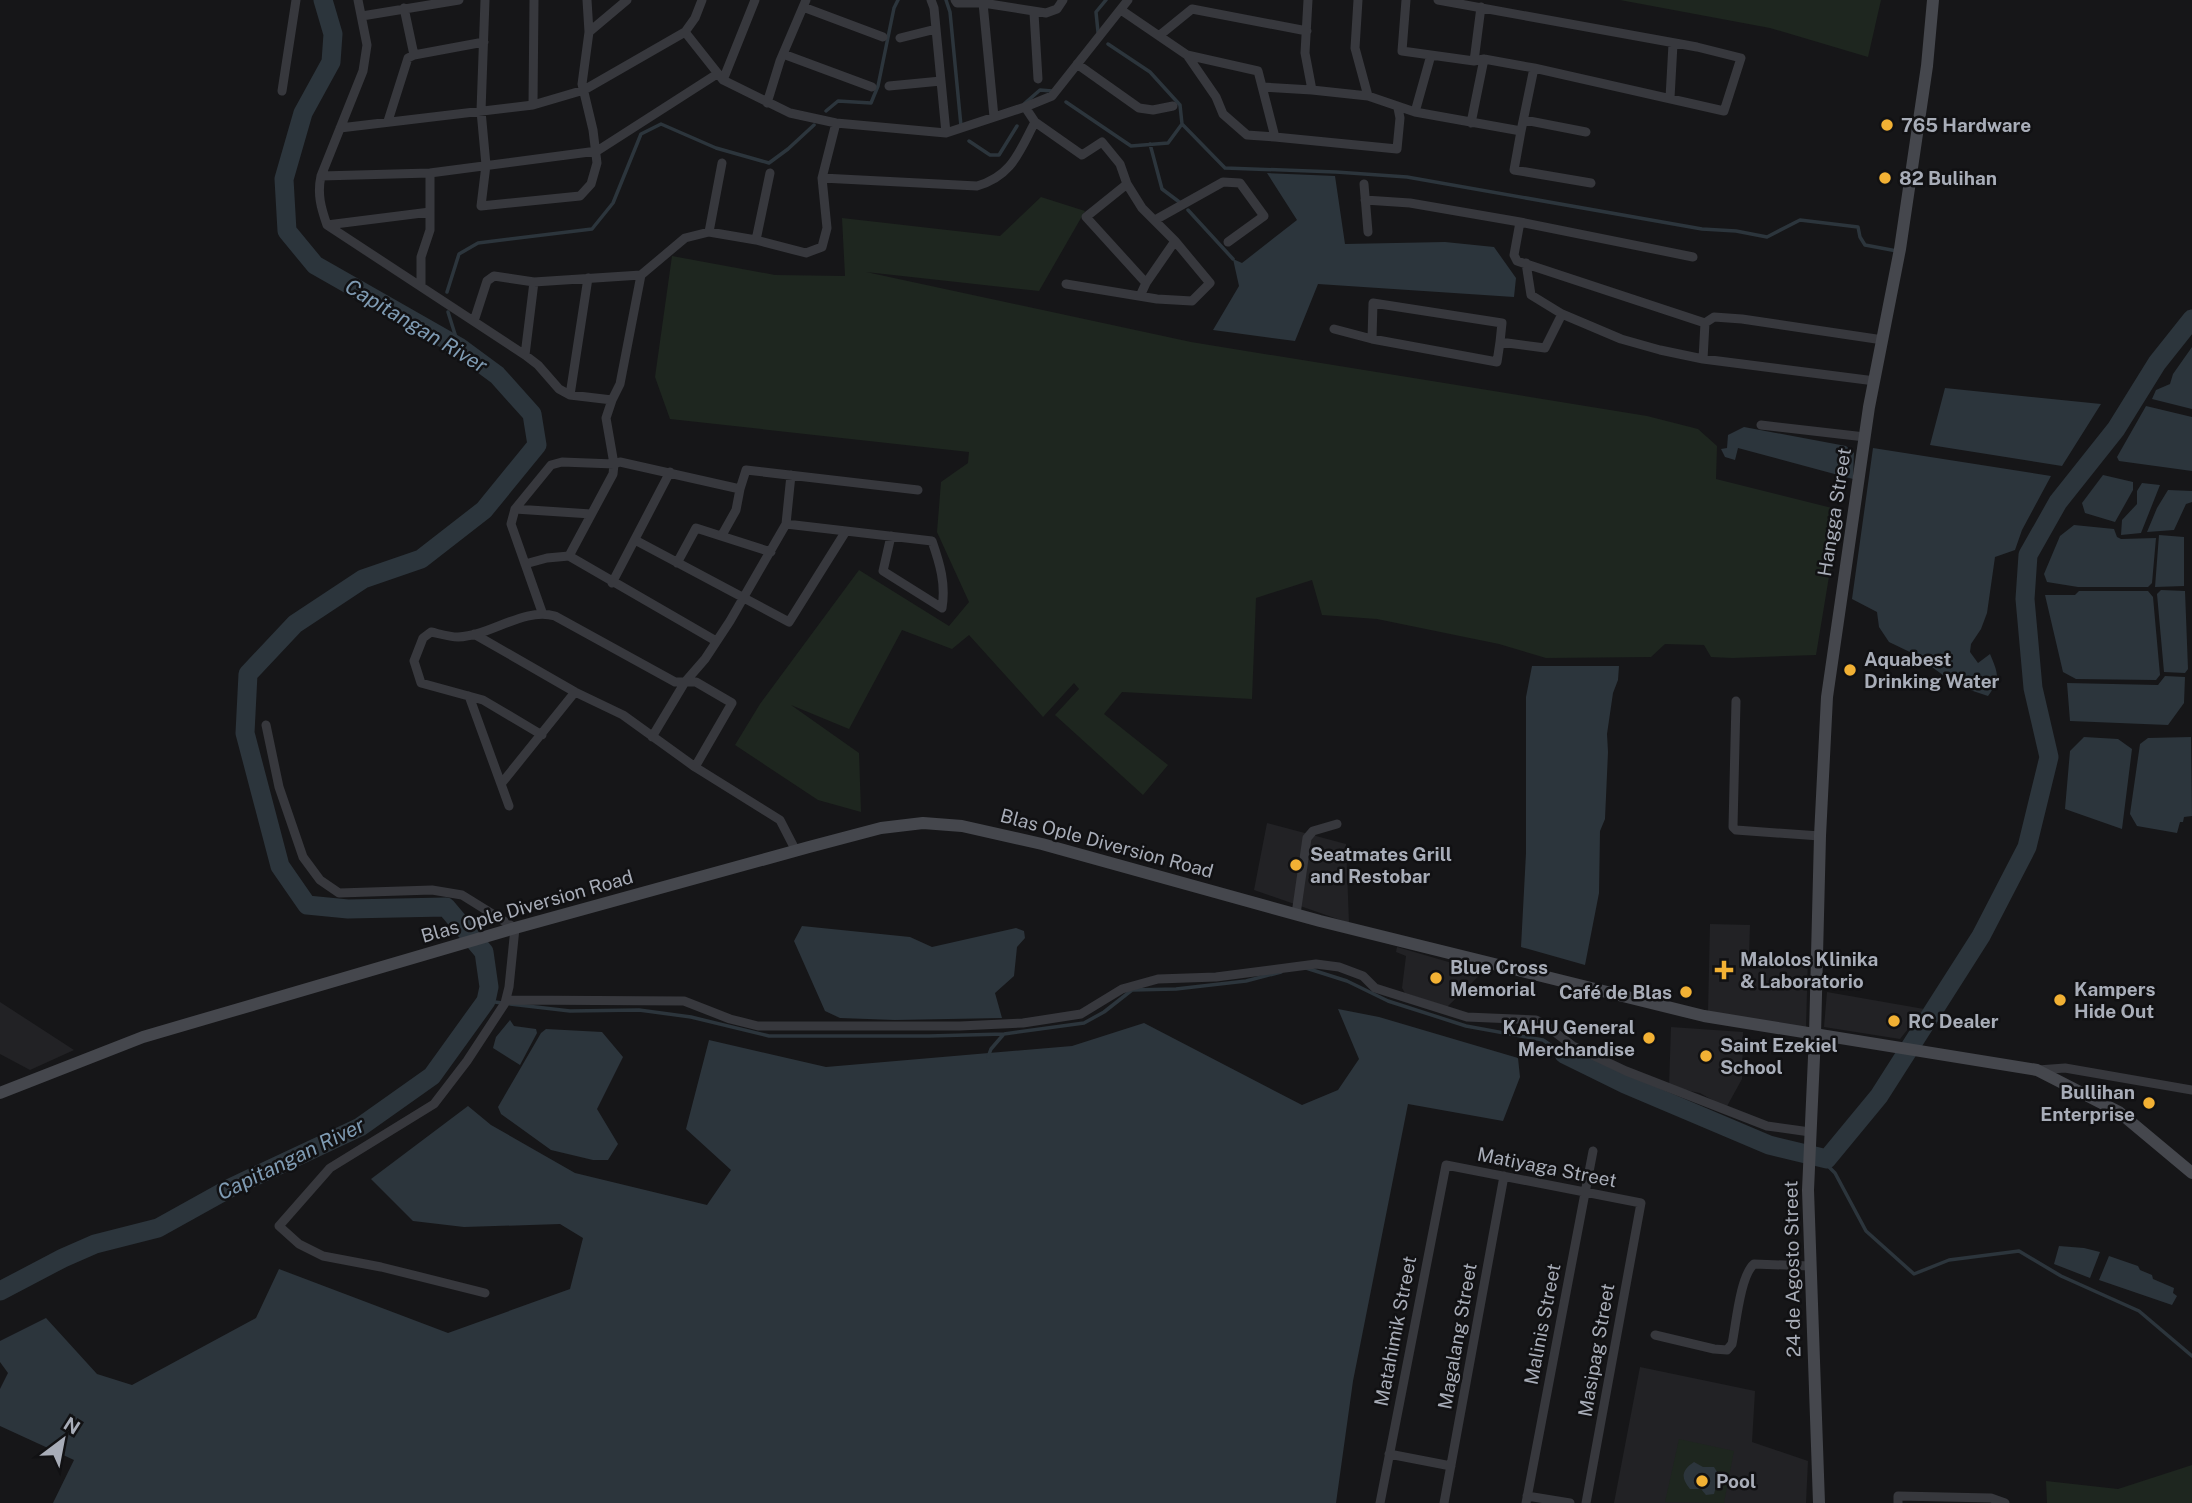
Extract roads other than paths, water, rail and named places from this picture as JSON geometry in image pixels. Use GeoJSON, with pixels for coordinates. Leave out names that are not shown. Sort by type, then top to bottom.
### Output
{"type":"FeatureCollection","features":[{"type":"Feature","properties":{"kind":"main road","name":"Hangga Street"},"geometry":{"type":"LineString","coordinates":[[1815,1035],[1827,697],[1865,437],[1900,250],[1927,66],[1933,0]]}},
{"type":"Feature","properties":{"kind":"main road","name":"Blas Ople Diversion Road"},"geometry":{"type":"LineString","coordinates":[[0,1093],[143,1037],[796,850],[881,828],[923,823],[962,826],[1055,848],[1296,914],[1704,1016],[2037,1070],[2119,1112],[2192,1174]]}},
{"type":"Feature","properties":{"kind":"main road","name":"24 de Agosto Street"},"geometry":{"type":"LineString","coordinates":[[1815,1035],[1809,1179],[1819,1503]]}},
{"type":"Feature","properties":{"kind":"street"},"geometry":{"type":"LineString","coordinates":[[282,91],[296,0]]}},
{"type":"Feature","properties":{"kind":"street"},"geometry":{"type":"LineString","coordinates":[[358,0],[367,45],[363,71],[321,176],[318,190],[327,225],[525,355],[538,365],[559,389],[570,395],[612,400]]}},
{"type":"Feature","properties":{"kind":"street"},"geometry":{"type":"LineString","coordinates":[[362,16],[459,0]]}},
{"type":"Feature","properties":{"kind":"street"},"geometry":{"type":"LineString","coordinates":[[485,0],[481,111],[486,165],[481,206],[580,196],[591,184],[597,163],[597,151],[582,84],[589,32],[587,0]]}},
{"type":"Feature","properties":{"kind":"street"},"geometry":{"type":"LineString","coordinates":[[533,105],[534,0]]}},
{"type":"Feature","properties":{"kind":"street"},"geometry":{"type":"LineString","coordinates":[[589,32],[627,0]]}},
{"type":"Feature","properties":{"kind":"street"},"geometry":{"type":"LineString","coordinates":[[340,128],[533,105],[584,90],[685,32],[695,18],[702,0]]}},
{"type":"Feature","properties":{"kind":"street"},"geometry":{"type":"LineString","coordinates":[[321,176],[430,173],[597,151],[720,77],[755,0]]}},
{"type":"Feature","properties":{"kind":"street"},"geometry":{"type":"LineString","coordinates":[[931,0],[946,133]]}},
{"type":"Feature","properties":{"kind":"street"},"geometry":{"type":"LineString","coordinates":[[955,0],[957,3],[983,3],[1034,13],[1057,9],[1063,0]]}},
{"type":"Feature","properties":{"kind":"street"},"geometry":{"type":"LineString","coordinates":[[685,32],[720,77],[790,113],[836,123],[946,133],[1052,96],[1128,0]]}},
{"type":"Feature","properties":{"kind":"street"},"geometry":{"type":"LineString","coordinates":[[1308,0],[1305,53],[1312,89]]}},
{"type":"Feature","properties":{"kind":"street"},"geometry":{"type":"LineString","coordinates":[[1358,0],[1355,48],[1368,96]]}},
{"type":"Feature","properties":{"kind":"street"},"geometry":{"type":"LineString","coordinates":[[1406,0],[1402,51],[1534,68],[1724,111],[1741,58],[1438,0]]}},
{"type":"Feature","properties":{"kind":"street"},"geometry":{"type":"LineString","coordinates":[[983,3],[994,117]]}},
{"type":"Feature","properties":{"kind":"street"},"geometry":{"type":"LineString","coordinates":[[767,103],[783,54],[805,4],[883,37]]}},
{"type":"Feature","properties":{"kind":"street"},"geometry":{"type":"LineString","coordinates":[[1471,123],[1479,60],[1481,7]]}},
{"type":"Feature","properties":{"kind":"street"},"geometry":{"type":"LineString","coordinates":[[404,8],[414,55]]}},
{"type":"Feature","properties":{"kind":"street"},"geometry":{"type":"LineString","coordinates":[[1160,35],[1192,9],[1307,31]]}},
{"type":"Feature","properties":{"kind":"street"},"geometry":{"type":"LineString","coordinates":[[1121,10],[1187,55],[1216,97],[1223,114],[1247,135],[1397,149],[1400,118],[1398,107]]}},
{"type":"Feature","properties":{"kind":"street"},"geometry":{"type":"LineString","coordinates":[[1034,13],[1038,79]]}},
{"type":"Feature","properties":{"kind":"street"},"geometry":{"type":"LineString","coordinates":[[900,38],[936,29]]}},
{"type":"Feature","properties":{"kind":"street"},"geometry":{"type":"LineString","coordinates":[[388,121],[408,58],[484,42]]}},
{"type":"Feature","properties":{"kind":"street"},"geometry":{"type":"LineString","coordinates":[[1670,98],[1674,44]]}},
{"type":"Feature","properties":{"kind":"street"},"geometry":{"type":"LineString","coordinates":[[783,54],[872,86]]}},
{"type":"Feature","properties":{"kind":"street"},"geometry":{"type":"LineString","coordinates":[[1187,55],[1258,71],[1275,137]]}},
{"type":"Feature","properties":{"kind":"street"},"geometry":{"type":"LineString","coordinates":[[1415,112],[1431,55]]}},
{"type":"Feature","properties":{"kind":"street"},"geometry":{"type":"LineString","coordinates":[[1077,64],[1139,108],[1153,110],[1173,106]]}},
{"type":"Feature","properties":{"kind":"street"},"geometry":{"type":"LineString","coordinates":[[1534,68],[1514,170],[1591,183]]}},
{"type":"Feature","properties":{"kind":"street"},"geometry":{"type":"LineString","coordinates":[[890,86],[941,81]]}},
{"type":"Feature","properties":{"kind":"street"},"geometry":{"type":"LineString","coordinates":[[1263,87],[1312,89],[1368,96],[1415,112],[1521,131]]}},
{"type":"Feature","properties":{"kind":"street"},"geometry":{"type":"LineString","coordinates":[[1025,107],[1035,122],[1082,155],[1102,142],[1120,164],[1127,184],[1142,208],[1175,241],[1210,283],[1192,301],[1066,284]]}},
{"type":"Feature","properties":{"kind":"street"},"geometry":{"type":"LineString","coordinates":[[1524,120],[1586,132]]}},
{"type":"Feature","properties":{"kind":"street"},"geometry":{"type":"LineString","coordinates":[[822,178],[977,186],[992,181],[1008,169],[1035,122]]}},
{"type":"Feature","properties":{"kind":"street"},"geometry":{"type":"LineString","coordinates":[[474,321],[487,281],[494,276],[534,282],[641,275],[685,239],[709,232],[806,253],[822,247],[827,228],[822,178],[836,123]]}},
{"type":"Feature","properties":{"kind":"street"},"geometry":{"type":"LineString","coordinates":[[709,232],[722,163]]}},
{"type":"Feature","properties":{"kind":"street"},"geometry":{"type":"LineString","coordinates":[[421,286],[421,257],[430,230],[430,173]]}},
{"type":"Feature","properties":{"kind":"street"},"geometry":{"type":"LineString","coordinates":[[755,240],[770,173]]}},
{"type":"Feature","properties":{"kind":"street"},"geometry":{"type":"LineString","coordinates":[[1155,220],[1223,182],[1240,183],[1264,216],[1228,242]]}},
{"type":"Feature","properties":{"kind":"street"},"geometry":{"type":"LineString","coordinates":[[1127,184],[1086,217],[1146,283]]}},
{"type":"Feature","properties":{"kind":"street"},"geometry":{"type":"LineString","coordinates":[[1364,184],[1368,232]]}},
{"type":"Feature","properties":{"kind":"street"},"geometry":{"type":"LineString","coordinates":[[1365,200],[1410,203],[1520,222],[1693,257]]}},
{"type":"Feature","properties":{"kind":"street"},"geometry":{"type":"LineString","coordinates":[[327,225],[430,212]]}},
{"type":"Feature","properties":{"kind":"street"},"geometry":{"type":"LineString","coordinates":[[1520,222],[1514,256],[1517,261],[1704,323],[1714,317],[1742,319],[1883,340]]}},
{"type":"Feature","properties":{"kind":"street"},"geometry":{"type":"LineString","coordinates":[[1140,296],[1175,241]]}},
{"type":"Feature","properties":{"kind":"street"},"geometry":{"type":"LineString","coordinates":[[1526,263],[1531,295],[1562,314],[1621,339],[1703,359],[1875,381]]}},
{"type":"Feature","properties":{"kind":"street"},"geometry":{"type":"LineString","coordinates":[[569,556],[613,474],[614,464],[606,418],[620,384],[641,275]]}},
{"type":"Feature","properties":{"kind":"street"},"geometry":{"type":"LineString","coordinates":[[570,395],[588,278]]}},
{"type":"Feature","properties":{"kind":"street"},"geometry":{"type":"LineString","coordinates":[[525,355],[534,282]]}},
{"type":"Feature","properties":{"kind":"street"},"geometry":{"type":"LineString","coordinates":[[1334,329],[1372,339],[1497,362],[1502,323],[1373,303],[1372,339]]}},
{"type":"Feature","properties":{"kind":"street"},"geometry":{"type":"LineString","coordinates":[[1500,342],[1545,348],[1562,314]]}},
{"type":"Feature","properties":{"kind":"street"},"geometry":{"type":"LineString","coordinates":[[1703,359],[1704,323]]}},
{"type":"Feature","properties":{"kind":"street"},"geometry":{"type":"LineString","coordinates":[[1761,425],[1865,437]]}},
{"type":"Feature","properties":{"kind":"street"},"geometry":{"type":"LineString","coordinates":[[542,612],[511,524],[515,509],[551,465],[562,462],[620,462],[740,489]]}},
{"type":"Feature","properties":{"kind":"street"},"geometry":{"type":"LineString","coordinates":[[722,535],[736,510],[746,470],[918,490]]}},
{"type":"Feature","properties":{"kind":"street"},"geometry":{"type":"LineString","coordinates":[[612,583],[670,472]]}},
{"type":"Feature","properties":{"kind":"street"},"geometry":{"type":"LineString","coordinates":[[652,737],[685,682],[705,659],[786,524],[790,475]]}},
{"type":"Feature","properties":{"kind":"street"},"geometry":{"type":"LineString","coordinates":[[515,509],[591,514]]}},
{"type":"Feature","properties":{"kind":"street"},"geometry":{"type":"LineString","coordinates":[[786,524],[891,536],[932,541],[942,572],[945,593],[942,608],[883,571],[891,536]]}},
{"type":"Feature","properties":{"kind":"street"},"geometry":{"type":"LineString","coordinates":[[677,563],[696,528],[771,552]]}},
{"type":"Feature","properties":{"kind":"street"},"geometry":{"type":"LineString","coordinates":[[635,540],[789,622],[846,531]]}},
{"type":"Feature","properties":{"kind":"street"},"geometry":{"type":"LineString","coordinates":[[525,564],[569,556],[612,583],[716,640]]}},
{"type":"Feature","properties":{"kind":"street"},"geometry":{"type":"LineString","coordinates":[[542,735],[483,699],[421,684],[414,661],[423,638],[431,632],[457,637],[474,634],[542,612],[555,616],[675,682],[696,682],[732,704],[695,767]]}},
{"type":"Feature","properties":{"kind":"street"},"geometry":{"type":"LineString","coordinates":[[474,634],[575,692],[623,716],[695,767],[780,820],[796,850]]}},
{"type":"Feature","properties":{"kind":"street"},"geometry":{"type":"LineString","coordinates":[[501,784],[575,692]]}},
{"type":"Feature","properties":{"kind":"street"},"geometry":{"type":"LineString","coordinates":[[470,696],[509,806]]}},
{"type":"Feature","properties":{"kind":"street"},"geometry":{"type":"LineString","coordinates":[[1735,701],[1733,827],[1736,830],[1820,836]]}},
{"type":"Feature","properties":{"kind":"street"},"geometry":{"type":"LineString","coordinates":[[266,725],[279,787],[303,857],[320,880],[339,893],[432,890],[462,895],[511,930],[505,1001],[467,1061],[434,1104],[330,1168],[279,1226],[299,1244],[323,1256],[382,1267],[485,1293]]}},
{"type":"Feature","properties":{"kind":"street"},"geometry":{"type":"LineString","coordinates":[[1296,914],[1307,838],[1313,831],[1338,824]]}},
{"type":"Feature","properties":{"kind":"street"},"geometry":{"type":"LineString","coordinates":[[505,1001],[684,1001],[730,1019],[758,1026],[1024,1023],[1081,1014],[1122,989],[1158,979],[1216,978],[1315,964],[1339,967],[1363,976],[1375,988],[1467,1017],[1536,1020],[1573,1046],[1637,1076],[1767,1126],[1810,1137]]}},
{"type":"Feature","properties":{"kind":"street"},"geometry":{"type":"LineString","coordinates":[[2037,1070],[2065,1068],[2192,1090]]}},
{"type":"Feature","properties":{"kind":"street","name":"Malinis Street"},"geometry":{"type":"LineString","coordinates":[[1527,1499],[1593,1151]]}},
{"type":"Feature","properties":{"kind":"street","name":"Matiyaga Street"},"geometry":{"type":"LineString","coordinates":[[1446,1165],[1641,1203]]}},
{"type":"Feature","properties":{"kind":"street","name":"Matahimik Street"},"geometry":{"type":"LineString","coordinates":[[1380,1503],[1446,1165]]}},
{"type":"Feature","properties":{"kind":"street","name":"Magalang Street"},"geometry":{"type":"LineString","coordinates":[[1444,1503],[1504,1176]]}},
{"type":"Feature","properties":{"kind":"street","name":"Masipag Street"},"geometry":{"type":"LineString","coordinates":[[1586,1503],[1641,1203]]}},
{"type":"Feature","properties":{"kind":"street"},"geometry":{"type":"LineString","coordinates":[[1655,1335],[1727,1350],[1732,1344],[1750,1267],[1754,1264],[1810,1266]]}},
{"type":"Feature","properties":{"kind":"street"},"geometry":{"type":"LineString","coordinates":[[1389,1454],[1451,1466]]}},
{"type":"Feature","properties":{"kind":"street"},"geometry":{"type":"LineString","coordinates":[[1898,1503],[1898,1496],[1961,1500],[1991,1498],[2005,1503]]}},
{"type":"Feature","properties":{"kind":"street"},"geometry":{"type":"LineString","coordinates":[[1527,1499],[1570,1503]]}},
{"type":"Feature","properties":{"kind":"waterway","name":"Capitangan River"},"geometry":{"type":"LineString","coordinates":[[0,1291],[95,1244],[158,1228],[230,1188],[360,1127],[432,1076],[486,1001],[489,987],[484,952],[446,907],[348,909],[307,905],[280,866],[245,733],[248,674],[295,624],[363,579],[421,559],[484,510],[537,445],[532,414],[497,375],[459,347],[315,265],[287,231],[284,179],[303,113],[331,62],[333,34],[323,0]]}},
{"type":"Feature","properties":{"kind":"waterway"},"geometry":{"type":"LineString","coordinates":[[826,111],[838,101],[871,103],[878,86],[898,0]]}},
{"type":"Feature","properties":{"kind":"waterway"},"geometry":{"type":"LineString","coordinates":[[946,0],[950,12],[961,126]]}},
{"type":"Feature","properties":{"kind":"waterway"},"geometry":{"type":"LineString","coordinates":[[1098,32],[1096,12],[1106,0]]}},
{"type":"Feature","properties":{"kind":"waterway"},"geometry":{"type":"LineString","coordinates":[[1066,102],[1131,146],[1168,143],[1182,124],[1180,105],[1150,72],[1108,44]]}},
{"type":"Feature","properties":{"kind":"waterway"},"geometry":{"type":"LineString","coordinates":[[1024,104],[1040,90],[1052,91]]}},
{"type":"Feature","properties":{"kind":"waterway"},"geometry":{"type":"LineString","coordinates":[[447,292],[459,254],[478,243],[592,229],[613,203],[641,134],[661,124],[716,148],[769,163],[814,125]]}},
{"type":"Feature","properties":{"kind":"waterway"},"geometry":{"type":"LineString","coordinates":[[1182,124],[1225,168],[1407,177],[1702,229],[1736,231],[1767,237],[1800,220],[1858,227],[1865,245],[1897,251]]}},
{"type":"Feature","properties":{"kind":"waterway"},"geometry":{"type":"LineString","coordinates":[[969,141],[990,155],[999,155],[1017,126]]}},
{"type":"Feature","properties":{"kind":"waterway"},"geometry":{"type":"LineString","coordinates":[[1150,144],[1162,189],[1182,204]]}},
{"type":"Feature","properties":{"kind":"waterway"},"geometry":{"type":"LineString","coordinates":[[1188,210],[1233,259]]}},
{"type":"Feature","properties":{"kind":"waterway"},"geometry":{"type":"LineString","coordinates":[[448,312],[459,347]]}},
{"type":"Feature","properties":{"kind":"waterway"},"geometry":{"type":"LineString","coordinates":[[1564,1054],[1625,1084],[1769,1145],[1827,1159],[1879,1096],[1981,936],[2027,847],[2049,757],[2033,688],[2025,599],[2028,555],[2058,502],[2116,429],[2157,363],[2192,319]]}},
{"type":"Feature","properties":{"kind":"waterway"},"geometry":{"type":"LineString","coordinates":[[1306,968],[1347,981],[1388,1001],[1466,1026],[1543,1040],[1564,1054]]}},
{"type":"Feature","properties":{"kind":"waterway"},"geometry":{"type":"LineString","coordinates":[[510,1004],[570,1011],[639,1010],[691,1017],[769,1036],[1004,1034],[1084,1023],[1104,1012],[1132,990],[1176,989],[1246,981],[1281,972]]}},
{"type":"Feature","properties":{"kind":"waterway"},"geometry":{"type":"LineString","coordinates":[[486,1001],[503,1003]]}},
{"type":"Feature","properties":{"kind":"waterway"},"geometry":{"type":"LineString","coordinates":[[988,1057],[1003,1035]]}},
{"type":"Feature","properties":{"kind":"waterway"},"geometry":{"type":"LineString","coordinates":[[1820,1158],[1835,1173],[1866,1231],[1914,1274],[1949,1260],[2019,1251],[2061,1276],[2139,1311],[2192,1356]]}},
{"type":"Feature","properties":{"kind":"place","name":"765 Hardware"},"geometry":{"type":"Point","coordinates":[1887,125]}},
{"type":"Feature","properties":{"kind":"place","name":"82 Bulihan"},"geometry":{"type":"Point","coordinates":[1885,178]}},
{"type":"Feature","properties":{"kind":"place","name":"Aquabest Drinking Water"},"geometry":{"type":"Point","coordinates":[1850,670]}},
{"type":"Feature","properties":{"kind":"place","name":"Seatmates Grill and Restobar"},"geometry":{"type":"Point","coordinates":[1296,865]}},
{"type":"Feature","properties":{"kind":"place","name":"Malolos Klinika & Laboratorio"},"geometry":{"type":"Point","coordinates":[1724,970]}},
{"type":"Feature","properties":{"kind":"place","name":"Blue Cross Memorial"},"geometry":{"type":"Point","coordinates":[1436,978]}},
{"type":"Feature","properties":{"kind":"place","name":"Café de Blas"},"geometry":{"type":"Point","coordinates":[1686,992]}},
{"type":"Feature","properties":{"kind":"place","name":"Kampers Hide Out"},"geometry":{"type":"Point","coordinates":[2060,1000]}},
{"type":"Feature","properties":{"kind":"place","name":"RC Dealer"},"geometry":{"type":"Point","coordinates":[1894,1021]}},
{"type":"Feature","properties":{"kind":"place","name":"KAHU General Merchandise"},"geometry":{"type":"Point","coordinates":[1649,1038]}},
{"type":"Feature","properties":{"kind":"place","name":"Saint Ezekiel School"},"geometry":{"type":"Point","coordinates":[1706,1056]}},
{"type":"Feature","properties":{"kind":"place","name":"Bullihan Enterprise"},"geometry":{"type":"Point","coordinates":[2149,1103]}},
{"type":"Feature","properties":{"kind":"place","name":"Pool"},"geometry":{"type":"Point","coordinates":[1702,1481]}}]}
